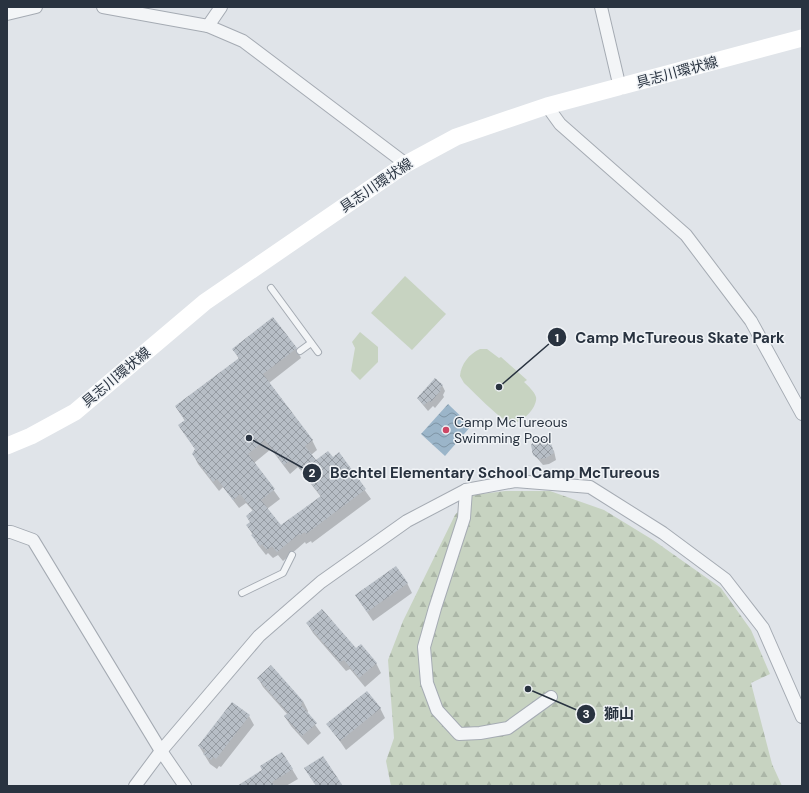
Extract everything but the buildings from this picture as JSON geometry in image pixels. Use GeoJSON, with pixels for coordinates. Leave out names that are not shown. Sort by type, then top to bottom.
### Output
{"type":"FeatureCollection","features":[{"type":"Feature","properties":{"kind":"main road","name":"具志川環状線"},"geometry":{"type":"LineString","coordinates":[[7,446],[31,436],[75,412],[205,302],[406,164],[456,137],[547,106],[620,88],[802,38]]}},
{"type":"Feature","properties":{"kind":"street"},"geometry":{"type":"LineString","coordinates":[[7,14],[36,7]]}},
{"type":"Feature","properties":{"kind":"street"},"geometry":{"type":"LineString","coordinates":[[103,7],[208,26],[243,41],[406,164]]}},
{"type":"Feature","properties":{"kind":"street"},"geometry":{"type":"LineString","coordinates":[[208,26],[221,7]]}},
{"type":"Feature","properties":{"kind":"street"},"geometry":{"type":"LineString","coordinates":[[601,7],[620,88]]}},
{"type":"Feature","properties":{"kind":"street"},"geometry":{"type":"LineString","coordinates":[[547,106],[560,124],[686,235],[751,320],[802,414]]}},
{"type":"Feature","properties":{"kind":"street"},"geometry":{"type":"LineString","coordinates":[[135,786],[161,751],[259,636],[321,582],[407,521],[466,490],[515,480],[590,487],[663,533],[725,579],[763,628],[802,717]]}},
{"type":"Feature","properties":{"kind":"street"},"geometry":{"type":"LineString","coordinates":[[466,490],[464,518],[424,647],[427,684],[437,710],[459,734],[480,733],[508,728],[551,697]]}},
{"type":"Feature","properties":{"kind":"street"},"geometry":{"type":"LineString","coordinates":[[7,532],[34,540],[161,751],[185,786]]}},
{"type":"Feature","properties":{"kind":"lane"},"geometry":{"type":"LineString","coordinates":[[271,288],[318,352]]}},
{"type":"Feature","properties":{"kind":"lane"},"geometry":{"type":"LineString","coordinates":[[300,351],[311,343]]}},
{"type":"Feature","properties":{"kind":"lane"},"geometry":{"type":"LineString","coordinates":[[242,593],[283,573],[292,555]]}},
{"type":"Feature","properties":{"kind":"green space"},"geometry":{"type":"Polygon","coordinates":[[[405,276],[446,314],[412,350],[371,313],[405,276]]]}},
{"type":"Feature","properties":{"kind":"green space"},"geometry":{"type":"Polygon","coordinates":[[[360,332],[378,347],[378,362],[360,380],[351,371],[355,348],[352,342],[360,332]]]}},
{"type":"Feature","properties":{"kind":"green space"},"geometry":{"type":"Polygon","coordinates":[[[480,349],[487,349],[499,358],[501,357],[527,380],[524,382],[535,395],[536,401],[532,410],[519,421],[511,423],[506,421],[464,383],[460,376],[462,367],[466,360],[480,349]]]}},
{"type":"Feature","properties":{"kind":"green space"},"geometry":{"type":"Polygon","coordinates":[[[505,491],[550,491],[604,510],[653,540],[721,588],[751,630],[770,674],[751,683],[772,764],[782,786],[391,786],[386,761],[394,738],[388,660],[403,621],[455,515],[473,495],[505,491]]]}},
{"type":"Feature","properties":{"kind":"water","name":"Camp McTureous Swimming Pool"},"geometry":{"type":"Polygon","coordinates":[[[448,404],[471,426],[445,456],[421,434],[448,404]]]}},
{"type":"Feature","properties":{"kind":"place","name":"Camp McTureous Skate Park"},"geometry":{"type":"Point","coordinates":[499,387]}},
{"type":"Feature","properties":{"kind":"place","name":"Camp McTureous Swimming Pool"},"geometry":{"type":"Point","coordinates":[446,430]}},
{"type":"Feature","properties":{"kind":"place","name":"Bechtel Elementary School Camp McTureous"},"geometry":{"type":"Point","coordinates":[249,438]}},
{"type":"Feature","properties":{"kind":"place","name":"獅山"},"geometry":{"type":"Point","coordinates":[528,689]}}]}
